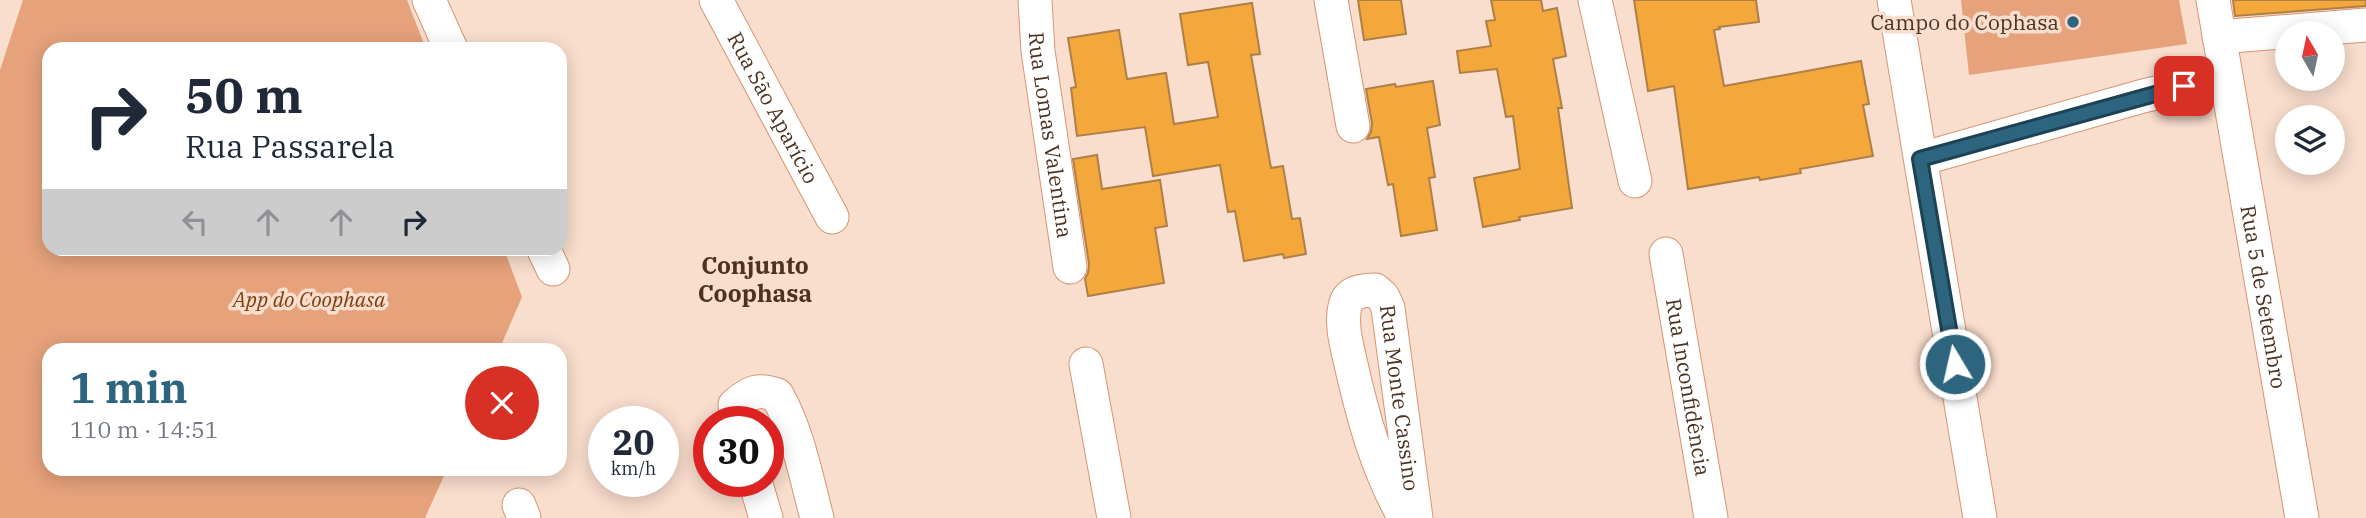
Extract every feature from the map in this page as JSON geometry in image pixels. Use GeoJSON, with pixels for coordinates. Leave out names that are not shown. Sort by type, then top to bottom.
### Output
{"type":"FeatureCollection","features":[{"type":"Feature","properties":{"kind":"street"},"geometry":{"type":"LineString","coordinates":[[429,0],[448,42]]}},
{"type":"Feature","properties":{"kind":"street","name":"Rua São Aparício"},"geometry":{"type":"LineString","coordinates":[[716,0],[832,217]]}},
{"type":"Feature","properties":{"kind":"street","name":"Rua Lomas Valentina"},"geometry":{"type":"LineString","coordinates":[[1034,0],[1038,51],[1070,267]]}},
{"type":"Feature","properties":{"kind":"street"},"geometry":{"type":"LineString","coordinates":[[1331,0],[1353,126]]}},
{"type":"Feature","properties":{"kind":"street"},"geometry":{"type":"LineString","coordinates":[[1595,0],[1634,181]]}},
{"type":"Feature","properties":{"kind":"street"},"geometry":{"type":"LineString","coordinates":[[1894,0],[1980,518]]}},
{"type":"Feature","properties":{"kind":"street","name":"Rua 5 de Setembro"},"geometry":{"type":"LineString","coordinates":[[2213,0],[2302,518]]}},
{"type":"Feature","properties":{"kind":"street"},"geometry":{"type":"LineString","coordinates":[[2219,37],[2366,25]]}},
{"type":"Feature","properties":{"kind":"street"},"geometry":{"type":"LineString","coordinates":[[1920,159],[2143,96],[2226,77]]}},
{"type":"Feature","properties":{"kind":"street","name":"Rua Inconfidência"},"geometry":{"type":"LineString","coordinates":[[1666,254],[1711,518]]}},
{"type":"Feature","properties":{"kind":"street","name":"Rua Monte Cassino"},"geometry":{"type":"LineString","coordinates":[[1405,518],[1384,475],[1363,414],[1344,334],[1345,305],[1352,295],[1362,290],[1375,290],[1383,297],[1388,308],[1416,518]]}},
{"type":"Feature","properties":{"kind":"street"},"geometry":{"type":"LineString","coordinates":[[1086,363],[1114,518]]}},
{"type":"Feature","properties":{"kind":"street"},"geometry":{"type":"LineString","coordinates":[[735,406],[746,396],[763,390],[776,395],[783,406]]}},
{"type":"Feature","properties":{"kind":"street"},"geometry":{"type":"LineString","coordinates":[[784,408],[817,518]]}},
{"type":"Feature","properties":{"kind":"street"},"geometry":{"type":"LineString","coordinates":[[760,497],[766,518]]}},
{"type":"Feature","properties":{"kind":"green space","name":"App do Coophasa"},"geometry":{"type":"Polygon","coordinates":[[[23,0],[407,0],[423,42],[42,42],[42,256],[507,256],[522,297],[502,343],[42,343],[42,476],[444,476],[425,518],[0,518],[0,70],[23,0]]]}},
{"type":"Feature","properties":{"kind":"green space","name":"Campo do Cophasa"},"geometry":{"type":"Polygon","coordinates":[[[1961,0],[2179,0],[2187,44],[1969,75],[1961,0]]]}},
{"type":"Feature","properties":{"kind":"building"},"geometry":{"type":"Polygon","coordinates":[[[1358,0],[1401,0],[1406,34],[1364,40],[1358,0]]]}},
{"type":"Feature","properties":{"kind":"building"},"geometry":{"type":"Polygon","coordinates":[[[1491,0],[1541,0],[1543,11],[1557,8],[1566,56],[1553,59],[1562,108],[1558,108],[1572,208],[1519,217],[1520,220],[1483,227],[1474,178],[1520,169],[1513,116],[1506,117],[1497,69],[1460,73],[1457,51],[1491,46],[1486,21],[1495,20],[1491,0]]]}},
{"type":"Feature","properties":{"kind":"building"},"geometry":{"type":"Polygon","coordinates":[[[1634,0],[1756,0],[1759,22],[1714,30],[1724,86],[1861,61],[1869,104],[1863,105],[1873,156],[1800,169],[1801,173],[1688,189],[1674,86],[1648,91],[1634,0]]]}},
{"type":"Feature","properties":{"kind":"building"},"geometry":{"type":"Polygon","coordinates":[[[2233,0],[2366,0],[2366,6],[2235,16],[2233,0]]]}},
{"type":"Feature","properties":{"kind":"building"},"geometry":{"type":"Polygon","coordinates":[[[1252,3],[1260,54],[1251,55],[1271,168],[1283,166],[1292,219],[1300,218],[1306,254],[1284,258],[1283,254],[1244,261],[1235,211],[1228,212],[1220,165],[1153,176],[1145,127],[1077,136],[1071,88],[1076,87],[1068,38],[1119,30],[1127,79],[1166,73],[1174,124],[1218,117],[1208,62],[1188,65],[1180,14],[1252,3]]]}},
{"type":"Feature","properties":{"kind":"building"},"geometry":{"type":"Polygon","coordinates":[[[1433,81],[1440,125],[1427,128],[1435,177],[1429,178],[1437,230],[1401,236],[1393,184],[1388,185],[1379,137],[1367,139],[1372,123],[1366,89],[1433,81]]]}},
{"type":"Feature","properties":{"kind":"building"},"geometry":{"type":"Polygon","coordinates":[[[1097,155],[1102,189],[1160,180],[1167,226],[1155,228],[1164,283],[1088,296],[1085,279],[1089,264],[1073,159],[1097,155]]]}},
{"type":"Feature","properties":{"kind":"place","name":"Campo do Cophasa"},"geometry":{"type":"Point","coordinates":[2073,22]}},
{"type":"Feature","properties":{"kind":"district","name":"Conjunto Coophasa"},"geometry":{"type":"Point","coordinates":[755,279]}},
{"type":"Feature","properties":{"kind":"route"},"geometry":{"type":"LineString","coordinates":[[1955,364],[1920,159],[2184,86]]}}]}
